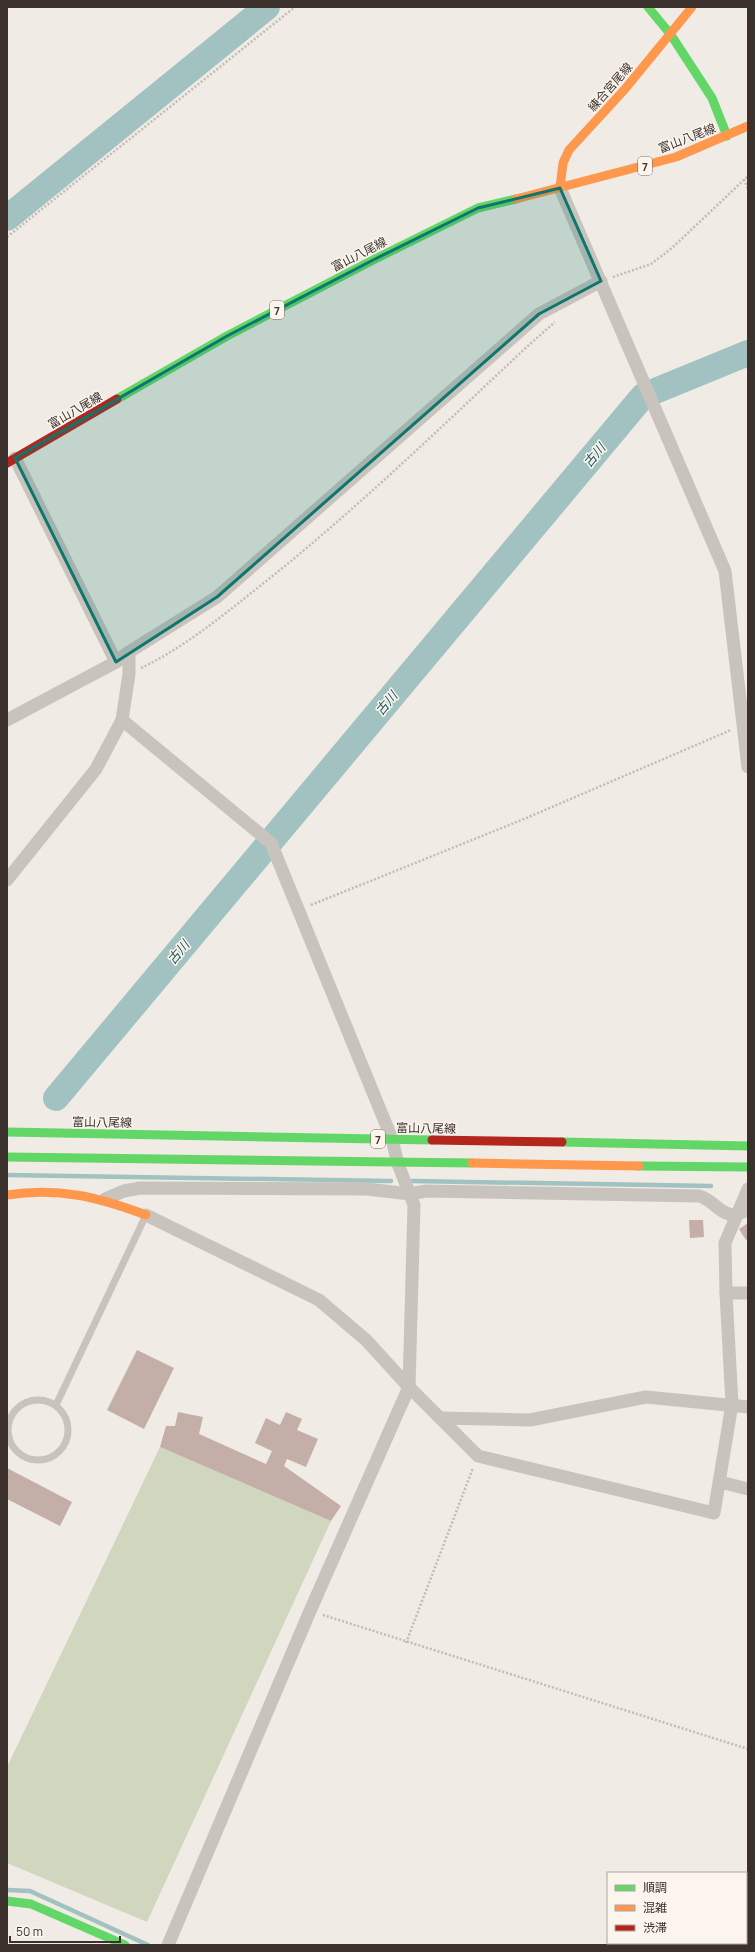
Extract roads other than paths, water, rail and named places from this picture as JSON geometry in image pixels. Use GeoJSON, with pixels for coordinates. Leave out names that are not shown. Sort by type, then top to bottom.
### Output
{"type":"FeatureCollection","features":[{"type":"Feature","properties":{"kind":"main road"},"geometry":{"type":"LineString","coordinates":[[648,7],[671,35],[712,98],[727,136]]}},
{"type":"Feature","properties":{"kind":"main road","name":"練合宮尾線"},"geometry":{"type":"LineString","coordinates":[[560,188],[563,163],[569,150],[671,35],[692,7]]}},
{"type":"Feature","properties":{"kind":"main road","name":"富山八尾線"},"geometry":{"type":"LineString","coordinates":[[11,461],[227,336],[379,256],[478,208],[676,157],[748,126]]}},
{"type":"Feature","properties":{"kind":"main road","name":"富山八尾線"},"geometry":{"type":"LineString","coordinates":[[7,1132],[748,1146]]}},
{"type":"Feature","properties":{"kind":"main road","name":"7"},"geometry":{"type":"LineString","coordinates":[[7,1157],[398,1164],[748,1167]]}},
{"type":"Feature","properties":{"kind":"main road"},"geometry":{"type":"LineString","coordinates":[[7,1195],[28,1190],[69,1192],[105,1199],[146,1215]]}},
{"type":"Feature","properties":{"kind":"main road"},"geometry":{"type":"LineString","coordinates":[[7,1901],[31,1904],[125,1945]]}},
{"type":"Feature","properties":{"kind":"street"},"geometry":{"type":"LineString","coordinates":[[560,188],[725,571],[745,724],[748,767]]}},
{"type":"Feature","properties":{"kind":"street"},"geometry":{"type":"LineString","coordinates":[[7,720],[116,662],[129,652],[217,597],[538,314],[601,281]]}},
{"type":"Feature","properties":{"kind":"street"},"geometry":{"type":"LineString","coordinates":[[11,461],[116,662]]}},
{"type":"Feature","properties":{"kind":"street"},"geometry":{"type":"LineString","coordinates":[[7,880],[96,768],[122,720],[130,674],[129,652]]}},
{"type":"Feature","properties":{"kind":"street"},"geometry":{"type":"LineString","coordinates":[[122,720],[270,843],[299,910],[392,1139],[398,1164],[414,1205],[409,1387],[310,1611],[168,1945]]}},
{"type":"Feature","properties":{"kind":"street"},"geometry":{"type":"LineString","coordinates":[[105,1199],[124,1191],[140,1188],[367,1189],[410,1194],[426,1191],[699,1196],[708,1198],[724,1214],[743,1212]]}},
{"type":"Feature","properties":{"kind":"street"},"geometry":{"type":"LineString","coordinates":[[146,1215],[319,1300],[366,1340],[409,1387],[478,1456],[714,1512],[732,1404],[725,1243],[743,1212],[748,1189]]}},
{"type":"Feature","properties":{"kind":"street"},"geometry":{"type":"LineString","coordinates":[[726,1293],[748,1293]]}},
{"type":"Feature","properties":{"kind":"street"},"geometry":{"type":"LineString","coordinates":[[440,1418],[530,1420],[646,1397],[732,1404],[748,1407]]}},
{"type":"Feature","properties":{"kind":"street"},"geometry":{"type":"LineString","coordinates":[[720,1482],[748,1489]]}},
{"type":"Feature","properties":{"kind":"lane"},"geometry":{"type":"LineString","coordinates":[[56,1405],[146,1215]]}},
{"type":"Feature","properties":{"kind":"lane"},"geometry":{"type":"LineString","coordinates":[[37,1400],[47,1401],[56,1405],[63,1412],[67,1421],[67,1436],[61,1450],[44,1460],[34,1460],[24,1456],[11,1442],[9,1433],[10,1413],[28,1402],[37,1400]]}},
{"type":"Feature","properties":{"kind":"waterway"},"geometry":{"type":"LineString","coordinates":[[7,218],[267,7]]}},
{"type":"Feature","properties":{"kind":"waterway","name":"古川"},"geometry":{"type":"LineString","coordinates":[[56,1098],[643,396],[748,353]]}},
{"type":"Feature","properties":{"kind":"waterway"},"geometry":{"type":"LineString","coordinates":[[7,1175],[391,1181]]}},
{"type":"Feature","properties":{"kind":"waterway"},"geometry":{"type":"LineString","coordinates":[[412,1181],[711,1186]]}},
{"type":"Feature","properties":{"kind":"waterway"},"geometry":{"type":"LineString","coordinates":[[7,1890],[30,1891],[148,1945]]}}]}
